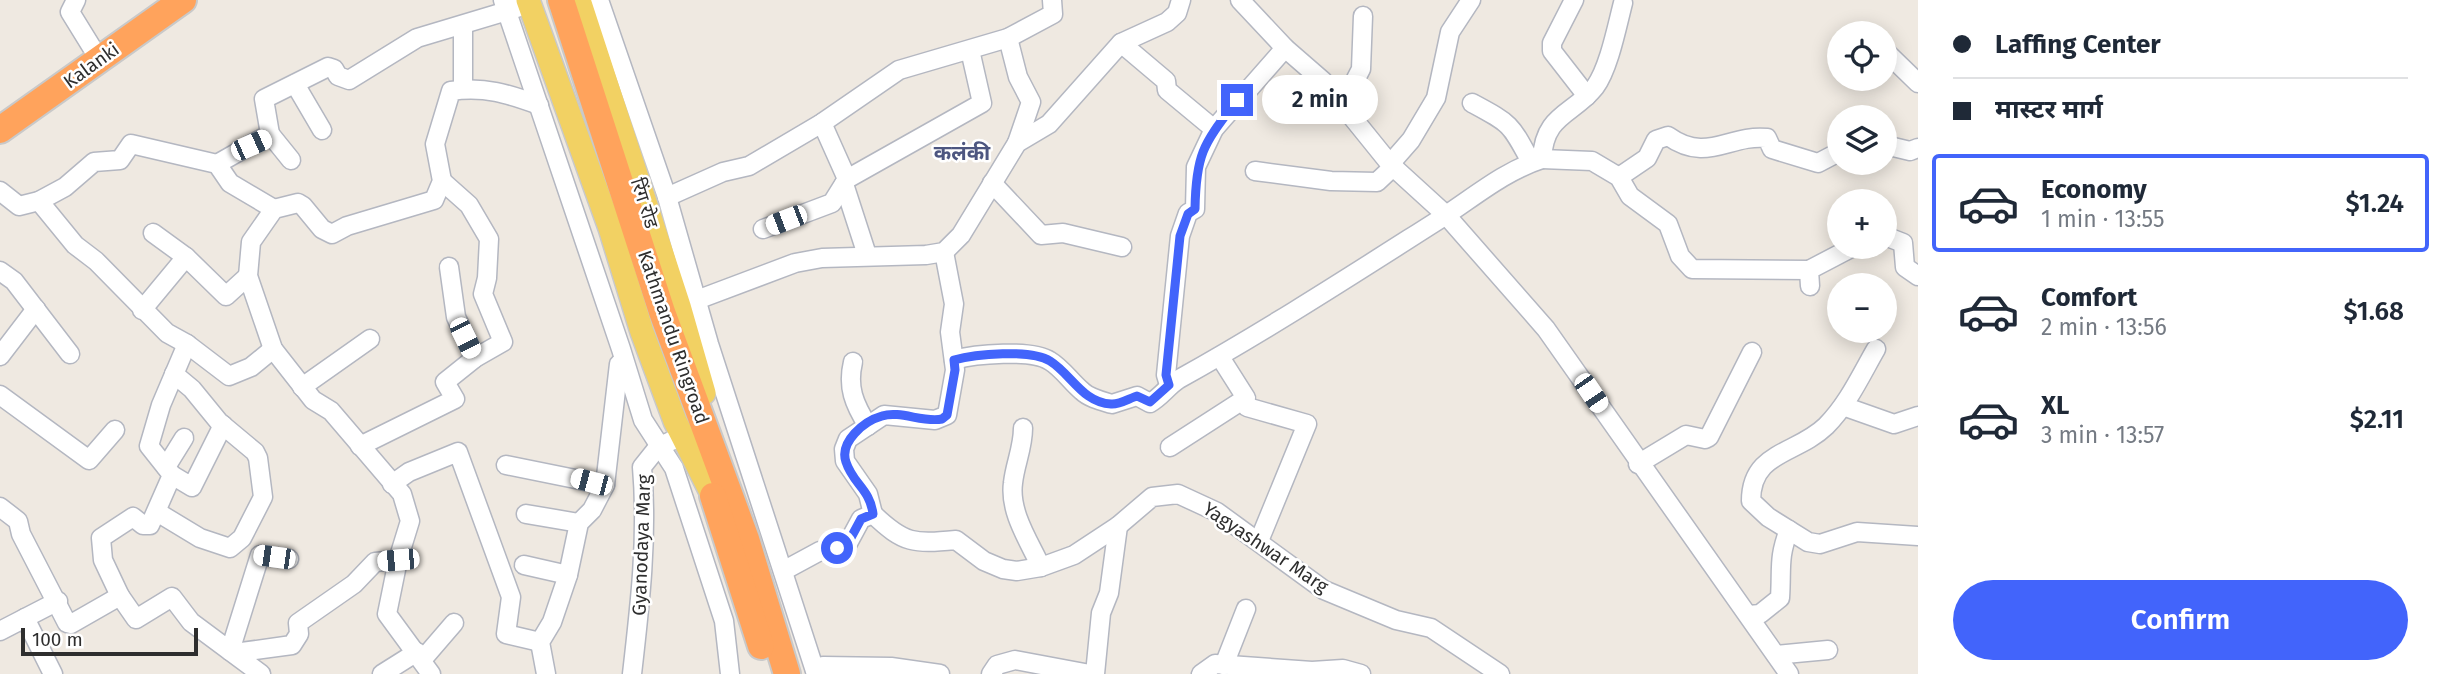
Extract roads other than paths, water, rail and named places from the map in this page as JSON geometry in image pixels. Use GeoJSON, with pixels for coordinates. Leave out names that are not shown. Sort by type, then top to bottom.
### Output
{"type":"FeatureCollection","features":[{"type":"Feature","properties":{"kind":"highway","name":"Kalanki"},"geometry":{"type":"LineString","coordinates":[[0,130],[183,0]]}},
{"type":"Feature","properties":{"kind":"highway","name":"Kathmandu Ringroad"},"geometry":{"type":"LineString","coordinates":[[580,0],[663,312],[720,491],[770,674]]}},
{"type":"Feature","properties":{"kind":"highway","name":"Kathmandu Ringroad"},"geometry":{"type":"LineString","coordinates":[[535,1],[787,674]]}},
{"type":"Feature","properties":{"kind":"main road","name":"रिंग रोड"},"geometry":{"type":"LineString","coordinates":[[580,0],[688,303],[720,491]]}},
{"type":"Feature","properties":{"kind":"main road"},"geometry":{"type":"LineString","coordinates":[[535,1],[642,332],[682,436],[720,491]]}},
{"type":"Feature","properties":{"kind":"street"},"geometry":{"type":"LineString","coordinates":[[580,0],[667,197],[688,303],[816,672],[822,666],[891,667],[940,674]]}},
{"type":"Feature","properties":{"kind":"street"},"geometry":{"type":"LineString","coordinates":[[667,197],[723,172],[749,166],[822,123],[899,70],[1008,38],[1053,14],[1052,0]]}},
{"type":"Feature","properties":{"kind":"street"},"geometry":{"type":"LineString","coordinates":[[1017,143],[1049,124],[1121,43],[1167,22],[1177,12],[1181,0]]}},
{"type":"Feature","properties":{"kind":"street"},"geometry":{"type":"LineString","coordinates":[[1240,0],[1285,48],[1323,81],[1392,165],[1446,215],[1546,329],[1638,464],[1789,674]]}},
{"type":"Feature","properties":{"kind":"street"},"geometry":{"type":"LineString","coordinates":[[1255,171],[1331,181],[1377,182],[1411,140],[1436,98],[1450,32],[1471,0]]}},
{"type":"Feature","properties":{"kind":"street"},"geometry":{"type":"LineString","coordinates":[[1574,0],[1552,43],[1552,51],[1587,96]]}},
{"type":"Feature","properties":{"kind":"street"},"geometry":{"type":"LineString","coordinates":[[291,160],[270,134],[264,99],[328,67],[334,69],[338,76],[349,80],[417,38],[463,26],[505,6],[535,1]]}},
{"type":"Feature","properties":{"kind":"street"},"geometry":{"type":"LineString","coordinates":[[1536,160],[1556,119],[1587,96],[1602,72],[1623,3]]}},
{"type":"Feature","properties":{"kind":"street"},"geometry":{"type":"LineString","coordinates":[[68,4],[99,59]]}},
{"type":"Feature","properties":{"kind":"street"},"geometry":{"type":"LineString","coordinates":[[505,6],[643,421],[674,468],[724,621],[730,674]]}},
{"type":"Feature","properties":{"kind":"street"},"geometry":{"type":"LineString","coordinates":[[1343,104],[1361,69],[1363,16]]}},
{"type":"Feature","properties":{"kind":"street"},"geometry":{"type":"LineString","coordinates":[[463,26],[463,89]]}},
{"type":"Feature","properties":{"kind":"street"},"geometry":{"type":"LineString","coordinates":[[688,303],[795,263],[867,255],[926,256],[944,252],[961,235],[1017,143],[1031,102],[1018,77],[1008,38]]}},
{"type":"Feature","properties":{"kind":"street"},"geometry":{"type":"LineString","coordinates":[[1121,43],[1166,81],[1167,90],[1214,129]]}},
{"type":"Feature","properties":{"kind":"street"},"geometry":{"type":"LineString","coordinates":[[1169,385],[1166,375],[1180,236],[1188,214],[1195,209],[1196,167],[1214,129],[1285,48]]}},
{"type":"Feature","properties":{"kind":"street"},"geometry":{"type":"LineString","coordinates":[[763,229],[832,203],[846,181],[982,103],[970,50]]}},
{"type":"Feature","properties":{"kind":"street"},"geometry":{"type":"LineString","coordinates":[[1897,63],[1918,83]]}},
{"type":"Feature","properties":{"kind":"street"},"geometry":{"type":"LineString","coordinates":[[295,84],[321,130]]}},
{"type":"Feature","properties":{"kind":"street"},"geometry":{"type":"LineString","coordinates":[[423,662],[387,614],[398,560],[410,521],[402,494],[331,411],[313,400],[273,349],[248,275],[251,243],[274,209],[298,203],[303,205],[322,229],[332,234],[346,226],[434,200],[442,181],[435,144],[451,91],[499,90],[539,105]]}},
{"type":"Feature","properties":{"kind":"street"},"geometry":{"type":"LineString","coordinates":[[1472,103],[1504,119],[1536,160]]}},
{"type":"Feature","properties":{"kind":"street"},"geometry":{"type":"LineString","coordinates":[[822,123],[846,181],[867,255]]}},
{"type":"Feature","properties":{"kind":"street"},"geometry":{"type":"LineString","coordinates":[[217,164],[270,134]]}},
{"type":"Feature","properties":{"kind":"street"},"geometry":{"type":"LineString","coordinates":[[1619,177],[1647,158],[1656,140],[1668,136],[1678,143],[1708,150],[1767,138],[1772,149],[1818,163],[1827,158]]}},
{"type":"Feature","properties":{"kind":"street"},"geometry":{"type":"LineString","coordinates":[[0,191],[19,206],[39,201],[65,187],[94,162],[120,160],[131,144],[217,164],[230,183],[274,209]]}},
{"type":"Feature","properties":{"kind":"street"},"geometry":{"type":"LineString","coordinates":[[1897,148],[1910,151],[1918,148]]}},
{"type":"Feature","properties":{"kind":"street"},"geometry":{"type":"LineString","coordinates":[[954,360],[977,354],[1031,354],[1050,361],[1083,393],[1112,404],[1137,396],[1150,402],[1169,385],[1220,357],[1446,215],[1509,171],[1536,160],[1592,161],[1619,177],[1630,196],[1668,224],[1680,256],[1692,269],[1810,278],[1836,259]]}},
{"type":"Feature","properties":{"kind":"street"},"geometry":{"type":"LineString","coordinates":[[360,446],[455,399],[445,382],[475,358],[503,342],[483,294],[489,239],[469,205],[442,181]]}},
{"type":"Feature","properties":{"kind":"street"},"geometry":{"type":"LineString","coordinates":[[992,183],[1041,234],[1063,233],[1122,247]]}},
{"type":"Feature","properties":{"kind":"street"},"geometry":{"type":"LineString","coordinates":[[39,201],[75,245],[96,261],[142,310],[167,333],[187,344],[229,376],[251,367],[273,349]]}},
{"type":"Feature","properties":{"kind":"street"},"geometry":{"type":"LineString","coordinates":[[153,233],[186,257],[226,296],[248,275]]}},
{"type":"Feature","properties":{"kind":"street"},"geometry":{"type":"LineString","coordinates":[[1897,241],[1903,243],[1905,267],[1918,275]]}},
{"type":"Feature","properties":{"kind":"street"},"geometry":{"type":"LineString","coordinates":[[783,571],[820,551],[847,545],[861,519],[873,514],[871,500],[850,470],[844,449],[848,439],[884,415],[942,419],[947,415],[955,370],[950,332],[954,304],[944,252]]}},
{"type":"Feature","properties":{"kind":"street"},"geometry":{"type":"LineString","coordinates":[[142,310],[186,257]]}},
{"type":"Feature","properties":{"kind":"street"},"geometry":{"type":"LineString","coordinates":[[449,267],[456,317],[475,358]]}},
{"type":"Feature","properties":{"kind":"street"},"geometry":{"type":"LineString","coordinates":[[0,271],[14,281],[71,355]]}},
{"type":"Feature","properties":{"kind":"street"},"geometry":{"type":"LineString","coordinates":[[0,356],[37,309]]}},
{"type":"Feature","properties":{"kind":"street"},"geometry":{"type":"LineString","coordinates":[[526,513],[579,523],[586,519],[605,485],[621,349],[642,332]]}},
{"type":"Feature","properties":{"kind":"street"},"geometry":{"type":"LineString","coordinates":[[302,387],[370,339]]}},
{"type":"Feature","properties":{"kind":"street"},"geometry":{"type":"LineString","coordinates":[[187,344],[149,446],[169,471],[192,486],[223,425]]}},
{"type":"Feature","properties":{"kind":"street"},"geometry":{"type":"LineString","coordinates":[[1876,349],[1843,406],[1814,436],[1761,467],[1751,483],[1751,501],[1755,507],[1808,542],[1820,544],[1857,532],[1918,536]]}},
{"type":"Feature","properties":{"kind":"street"},"geometry":{"type":"LineString","coordinates":[[1638,464],[1686,435],[1709,437],[1752,352]]}},
{"type":"Feature","properties":{"kind":"street"},"geometry":{"type":"LineString","coordinates":[[1220,357],[1246,398],[1244,402],[1247,407],[1307,424],[1259,541]]}},
{"type":"Feature","properties":{"kind":"street"},"geometry":{"type":"LineString","coordinates":[[853,362],[849,377],[851,391],[868,426]]}},
{"type":"Feature","properties":{"kind":"street"},"geometry":{"type":"LineString","coordinates":[[174,374],[192,389],[223,425],[255,452],[263,498],[242,538],[230,548]]}},
{"type":"Feature","properties":{"kind":"street"},"geometry":{"type":"LineString","coordinates":[[0,395],[89,460],[115,430]]}},
{"type":"Feature","properties":{"kind":"street"},"geometry":{"type":"LineString","coordinates":[[1170,447],[1244,402]]}},
{"type":"Feature","properties":{"kind":"street"},"geometry":{"type":"LineString","coordinates":[[1843,406],[1894,424],[1918,416]]}},
{"type":"Feature","properties":{"kind":"street"},"geometry":{"type":"LineString","coordinates":[[1023,428],[1023,446],[1013,482],[1014,502],[1041,567]]}},
{"type":"Feature","properties":{"kind":"street","name":"Gyanodaya Marg"},"geometry":{"type":"LineString","coordinates":[[632,674],[642,592],[645,499],[642,467],[658,447],[682,436]]}},
{"type":"Feature","properties":{"kind":"street"},"geometry":{"type":"LineString","coordinates":[[184,438],[150,525],[143,525],[133,517],[101,538],[103,560],[120,596],[136,619],[172,597],[191,622],[261,674]]}},
{"type":"Feature","properties":{"kind":"street"},"geometry":{"type":"LineString","coordinates":[[392,484],[410,472],[458,452],[510,597],[506,634],[540,642]]}},
{"type":"Feature","properties":{"kind":"street"},"geometry":{"type":"LineString","coordinates":[[506,465],[605,485]]}},
{"type":"Feature","properties":{"kind":"street","name":"Yagyashwar Marg"},"geometry":{"type":"LineString","coordinates":[[873,514],[905,541],[916,543],[956,540],[984,561],[1003,569],[1017,571],[1041,567],[1074,555],[1118,526],[1152,497],[1178,494],[1199,502],[1259,541],[1324,590],[1396,620],[1431,628],[1500,674]]}},
{"type":"Feature","properties":{"kind":"street"},"geometry":{"type":"LineString","coordinates":[[0,506],[18,521],[21,534],[58,601],[67,623],[71,624],[120,596]]}},
{"type":"Feature","properties":{"kind":"street"},"geometry":{"type":"LineString","coordinates":[[157,512],[200,538],[230,548],[289,559]]}},
{"type":"Feature","properties":{"kind":"street"},"geometry":{"type":"LineString","coordinates":[[546,674],[540,642],[552,622],[568,575],[579,523]]}},
{"type":"Feature","properties":{"kind":"street"},"geometry":{"type":"LineString","coordinates":[[991,674],[1004,661],[1015,660],[1092,674],[1101,613],[1109,593],[1118,526]]}},
{"type":"Feature","properties":{"kind":"street"},"geometry":{"type":"LineString","coordinates":[[1749,615],[1760,614],[1780,598],[1779,555],[1789,530]]}},
{"type":"Feature","properties":{"kind":"street"},"geometry":{"type":"LineString","coordinates":[[232,652],[260,555]]}},
{"type":"Feature","properties":{"kind":"street"},"geometry":{"type":"LineString","coordinates":[[232,652],[292,645],[299,634],[299,624],[354,584],[375,562],[398,560]]}},
{"type":"Feature","properties":{"kind":"street"},"geometry":{"type":"LineString","coordinates":[[524,565],[568,575]]}},
{"type":"Feature","properties":{"kind":"street"},"geometry":{"type":"LineString","coordinates":[[0,631],[58,601]]}},
{"type":"Feature","properties":{"kind":"street"},"geometry":{"type":"LineString","coordinates":[[1246,609],[1211,671],[1343,669],[1360,674]]}},
{"type":"Feature","properties":{"kind":"street"},"geometry":{"type":"LineString","coordinates":[[26,618],[52,674]]}},
{"type":"Feature","properties":{"kind":"street"},"geometry":{"type":"LineString","coordinates":[[382,674],[423,662],[454,622]]}},
{"type":"Feature","properties":{"kind":"street"},"geometry":{"type":"LineString","coordinates":[[1776,655],[1828,650]]}},
{"type":"Feature","properties":{"kind":"district","name":"कलंकी"},"geometry":{"type":"Point","coordinates":[962,153]}}]}
